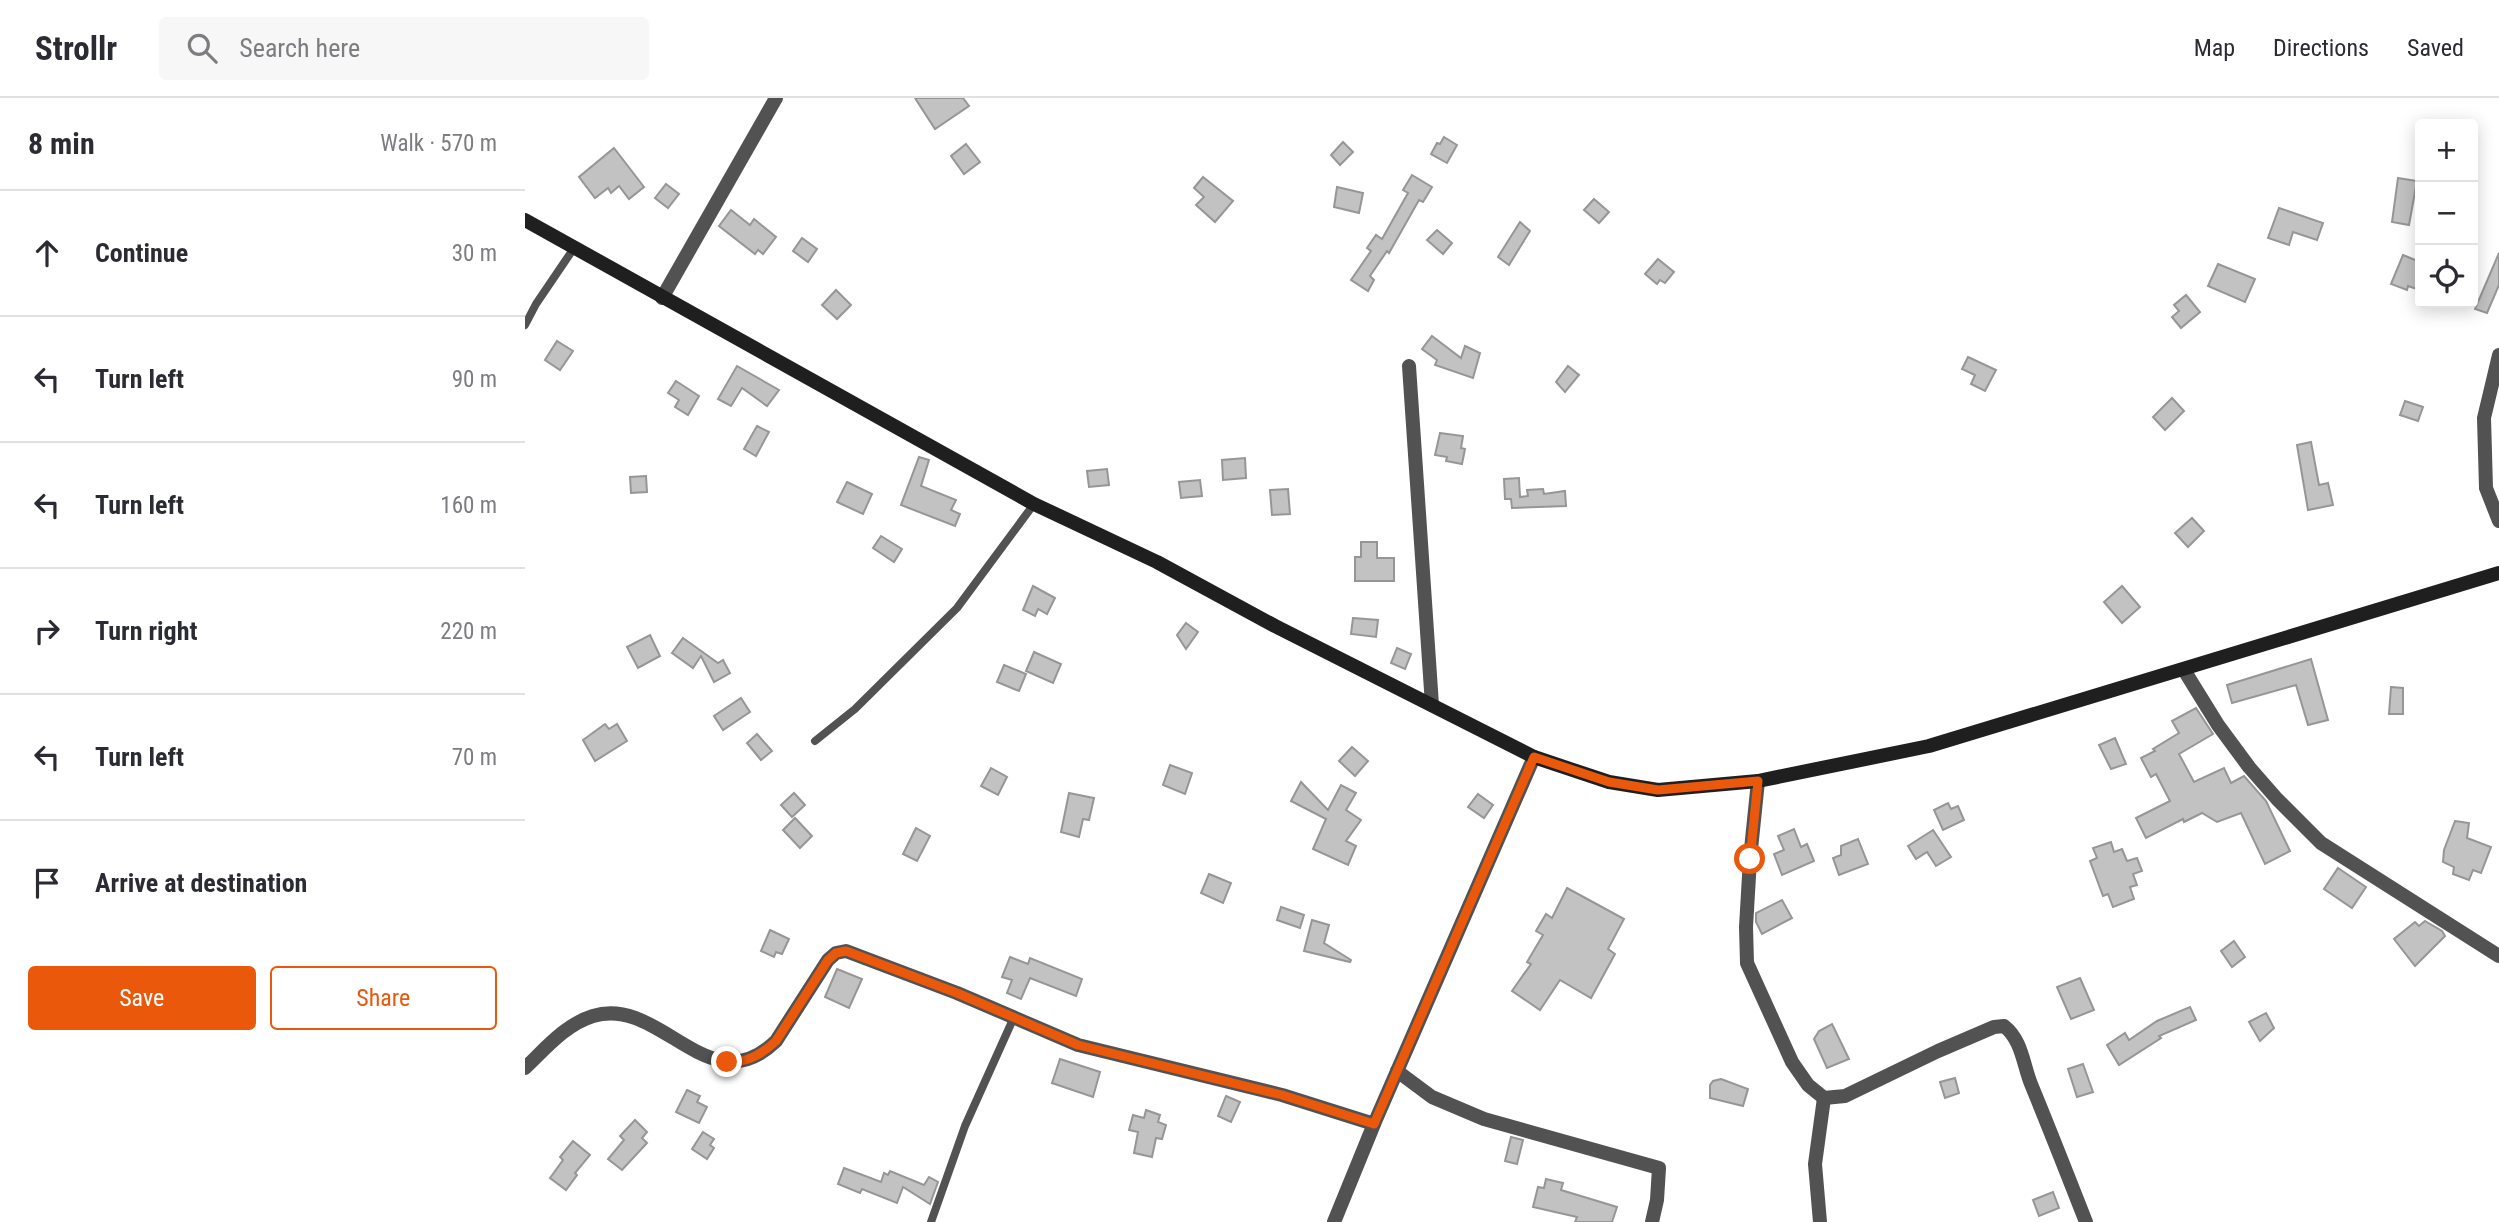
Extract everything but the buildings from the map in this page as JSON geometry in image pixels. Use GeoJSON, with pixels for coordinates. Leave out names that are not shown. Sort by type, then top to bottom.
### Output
{"type":"FeatureCollection","features":[{"type":"Feature","properties":{"kind":"street"},"geometry":{"type":"LineString","coordinates":[[662,299],[776,98]]}},
{"type":"Feature","properties":{"kind":"street"},"geometry":{"type":"LineString","coordinates":[[525,220],[662,299],[1034,504],[1157,562],[1275,626],[1534,757],[1609,782],[1658,790],[1758,781],[1929,746],[2499,573]]}},
{"type":"Feature","properties":{"kind":"street"},"geometry":{"type":"LineString","coordinates":[[2499,355],[2484,418],[2486,488],[2499,521]]}},
{"type":"Feature","properties":{"kind":"street"},"geometry":{"type":"LineString","coordinates":[[1409,366],[1432,705]]}},
{"type":"Feature","properties":{"kind":"street"},"geometry":{"type":"LineString","coordinates":[[2184,670],[2218,725],[2249,767],[2321,843],[2499,956]]}},
{"type":"Feature","properties":{"kind":"street"},"geometry":{"type":"LineString","coordinates":[[1334,1222],[1534,757]]}},
{"type":"Feature","properties":{"kind":"street"},"geometry":{"type":"LineString","coordinates":[[1758,781],[1747,913],[1747,963],[1792,1062],[1808,1085],[1824,1098],[1845,1096],[1949,1046],[1994,1027],[2004,1026],[2013,1033],[2019,1046],[2029,1079],[2086,1222]]}},
{"type":"Feature","properties":{"kind":"street"},"geometry":{"type":"LineString","coordinates":[[525,1068],[579,1022],[601,1013],[613,1013],[641,1021],[703,1055],[727,1062],[744,1062],[765,1051],[776,1041],[828,960],[836,953],[846,951],[882,963],[1078,1045],[1282,1095],[1374,1124]]}},
{"type":"Feature","properties":{"kind":"street"},"geometry":{"type":"LineString","coordinates":[[1397,1071],[1432,1097],[1484,1119],[1659,1168],[1657,1200],[1652,1222]]}},
{"type":"Feature","properties":{"kind":"street"},"geometry":{"type":"LineString","coordinates":[[1820,1222],[1815,1164],[1824,1098]]}},
{"type":"Feature","properties":{"kind":"lane"},"geometry":{"type":"LineString","coordinates":[[525,325],[574,248]]}},
{"type":"Feature","properties":{"kind":"lane"},"geometry":{"type":"LineString","coordinates":[[815,741],[855,709],[957,608],[1034,504]]}},
{"type":"Feature","properties":{"kind":"lane"},"geometry":{"type":"LineString","coordinates":[[930,1222],[965,1126],[1014,1017]]}},
{"type":"Feature","properties":{"kind":"route"},"geometry":{"type":"LineString","coordinates":[[727,1062],[744,1062],[765,1051],[776,1041],[828,960],[836,953],[846,951],[957,993],[1078,1045],[1282,1095],[1374,1124],[1534,757],[1609,782],[1658,790],[1758,781],[1750,859]]}}]}
